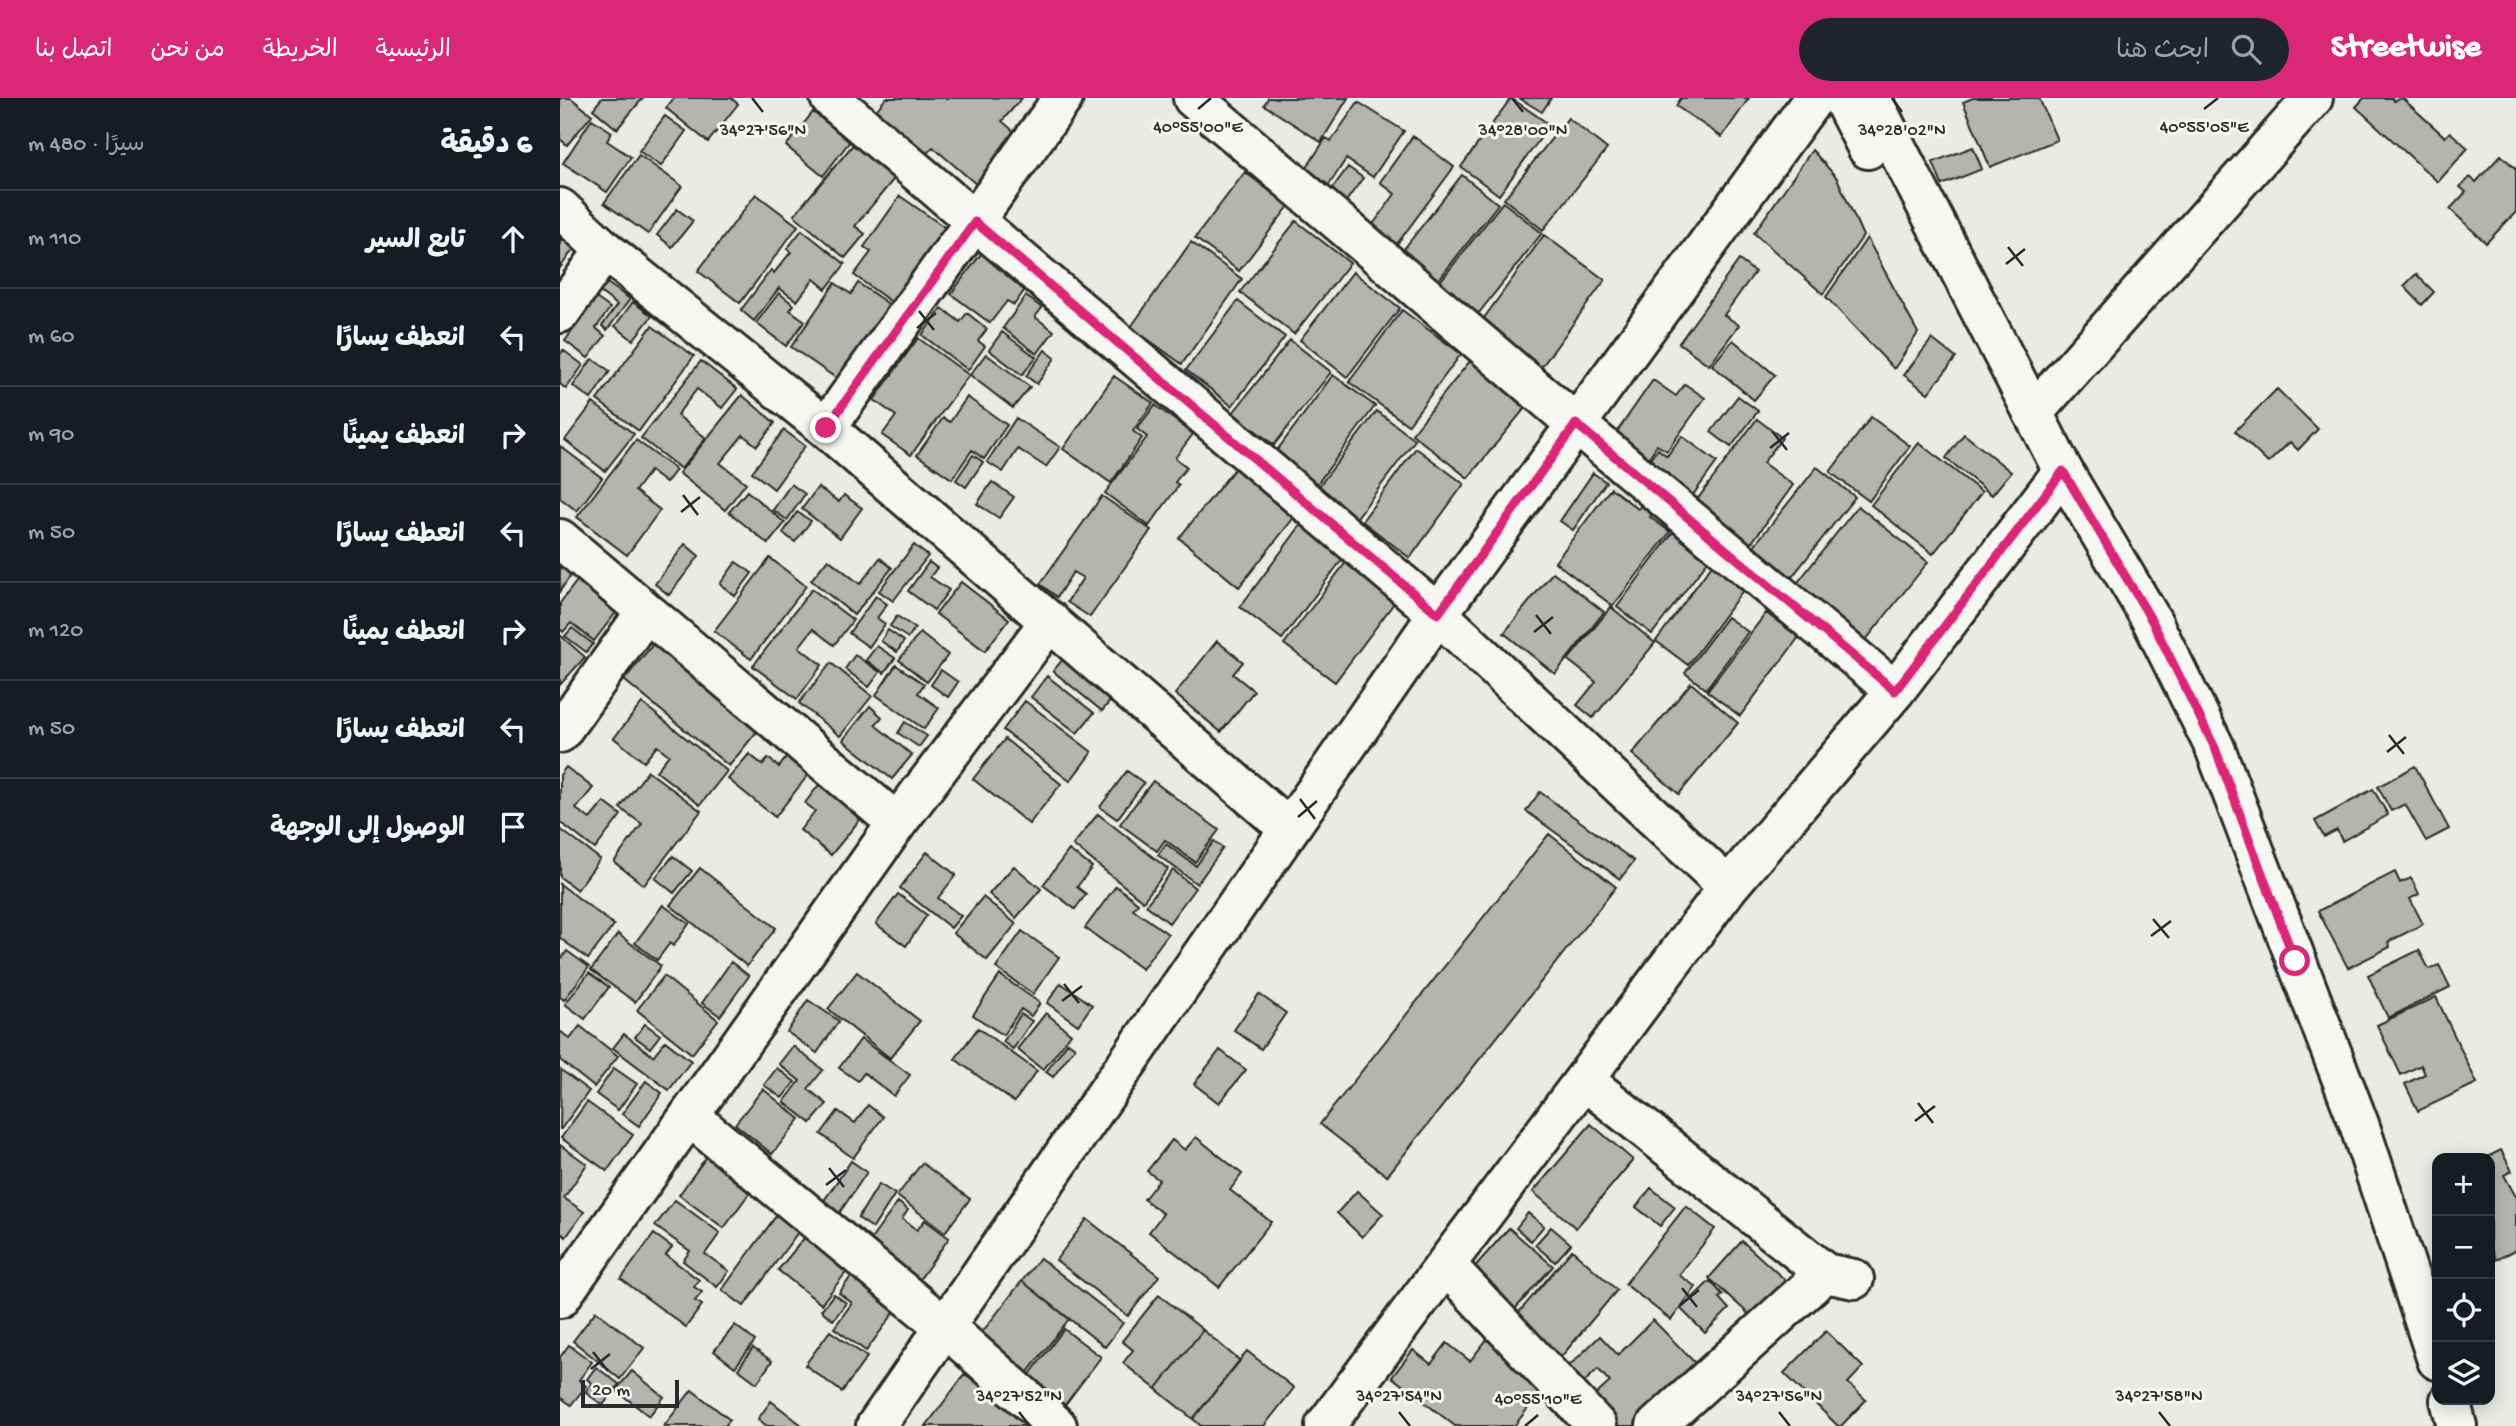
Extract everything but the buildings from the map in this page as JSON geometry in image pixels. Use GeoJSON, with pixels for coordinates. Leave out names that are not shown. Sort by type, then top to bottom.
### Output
{"type":"FeatureCollection","features":[{"type":"Feature","properties":{"kind":"street"},"geometry":{"type":"LineString","coordinates":[[830,98],[1438,614],[1728,887]]}},
{"type":"Feature","properties":{"kind":"street"},"geometry":{"type":"LineString","coordinates":[[826,428],[1063,98]]}},
{"type":"Feature","properties":{"kind":"street"},"geometry":{"type":"LineString","coordinates":[[1193,98],[1895,691]]}},
{"type":"Feature","properties":{"kind":"street"},"geometry":{"type":"LineString","coordinates":[[876,1426],[1438,614],[1814,98]]}},
{"type":"Feature","properties":{"kind":"street"},"geometry":{"type":"LineString","coordinates":[[1842,98],[1940,291],[2011,373]]}},
{"type":"Feature","properties":{"kind":"street"},"geometry":{"type":"LineString","coordinates":[[1871,98],[2011,373],[2063,471],[2152,621],[2215,748],[2359,1124],[2432,1345]]}},
{"type":"Feature","properties":{"kind":"street"},"geometry":{"type":"LineString","coordinates":[[2033,413],[2313,98]]}},
{"type":"Feature","properties":{"kind":"street"},"geometry":{"type":"LineString","coordinates":[[560,208],[605,250],[826,428],[1289,830]]}},
{"type":"Feature","properties":{"kind":"street"},"geometry":{"type":"LineString","coordinates":[[560,313],[605,250]]}},
{"type":"Feature","properties":{"kind":"street"},"geometry":{"type":"LineString","coordinates":[[1325,1426],[1728,887],[1895,691],[2063,471]]}},
{"type":"Feature","properties":{"kind":"street"},"geometry":{"type":"LineString","coordinates":[[560,539],[897,823]]}},
{"type":"Feature","properties":{"kind":"street"},"geometry":{"type":"LineString","coordinates":[[560,733],[645,613]]}},
{"type":"Feature","properties":{"kind":"street"},"geometry":{"type":"LineString","coordinates":[[560,1298],[897,823],[1050,621]]}},
{"type":"Feature","properties":{"kind":"street"},"geometry":{"type":"LineString","coordinates":[[1584,1080],[1839,1276],[1656,1426]]}},
{"type":"Feature","properties":{"kind":"street"},"geometry":{"type":"LineString","coordinates":[[689,1116],[945,1327],[1057,1426]]}},
{"type":"Feature","properties":{"kind":"street"},"geometry":{"type":"LineString","coordinates":[[1446,1265],[1597,1426]]}},
{"type":"Feature","properties":{"kind":"street"},"geometry":{"type":"LineString","coordinates":[[2451,1405],[2457,1426]]}},
{"type":"Feature","properties":{"kind":"route"},"geometry":{"type":"LineString","coordinates":[[826,428],[975,222],[1438,614],[1576,424],[1895,691],[2063,471],[2152,621],[2215,748],[2295,961]]}}]}
